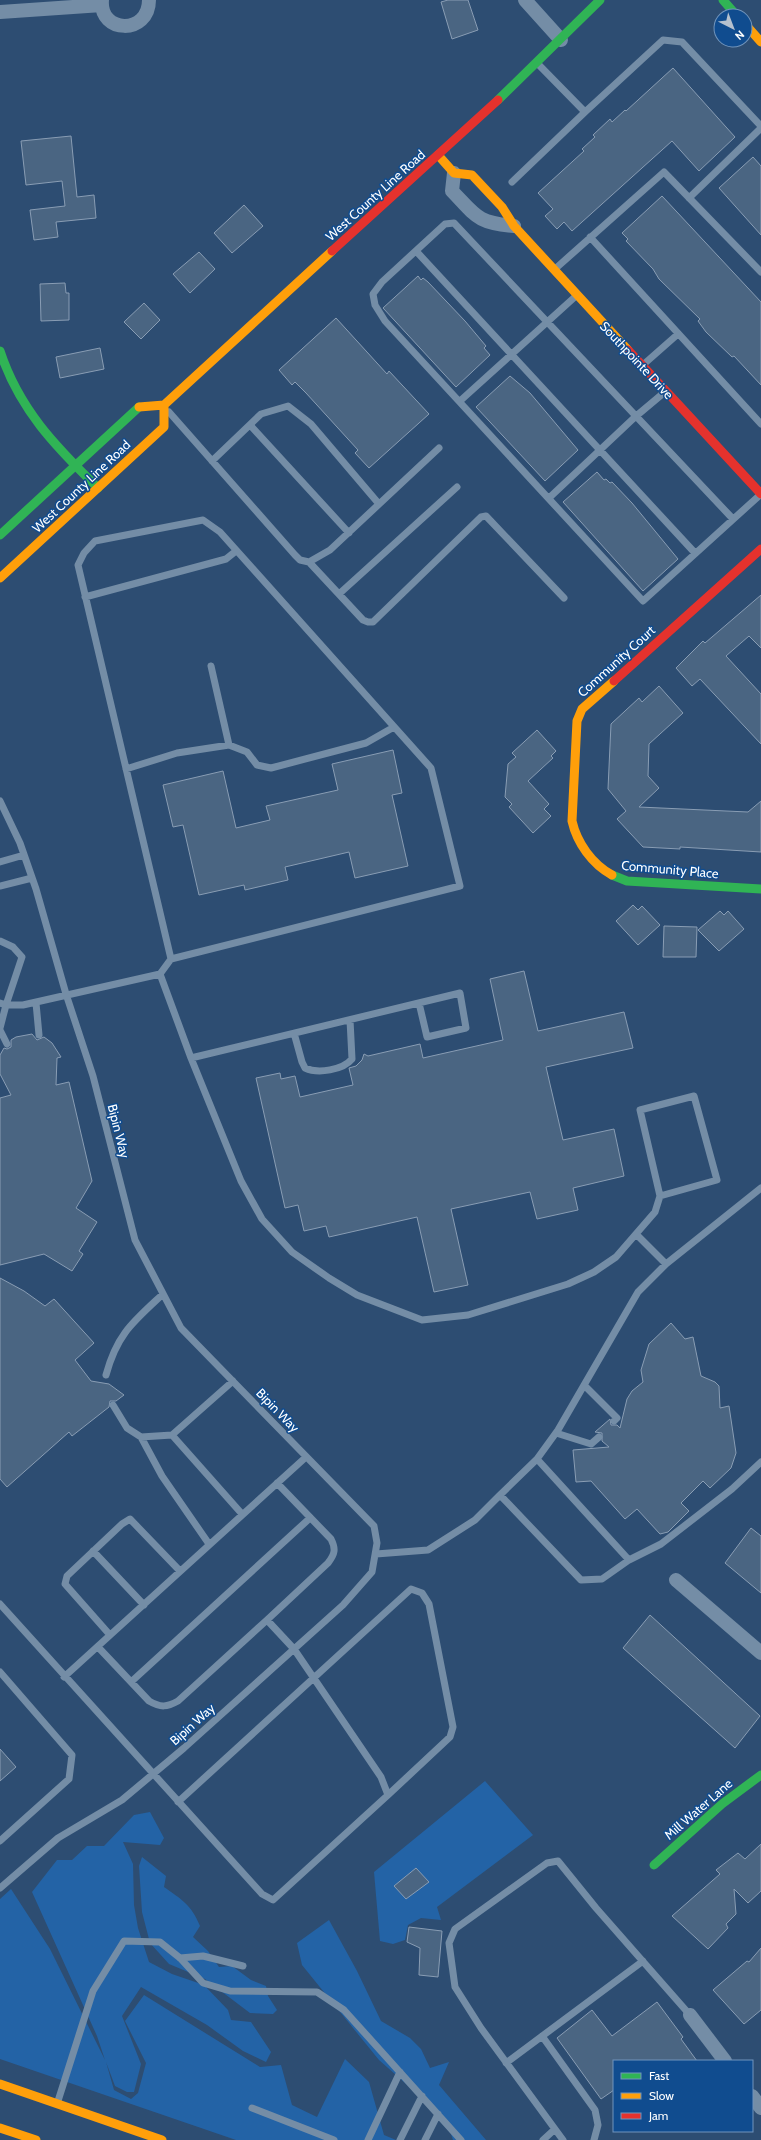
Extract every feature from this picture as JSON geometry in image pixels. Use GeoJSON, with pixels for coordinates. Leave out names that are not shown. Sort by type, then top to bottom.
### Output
{"type":"FeatureCollection","features":[{"type":"Feature","properties":{"kind":"street"},"geometry":{"type":"LineString","coordinates":[[0,12],[102,2],[108,19],[121,26],[128,26],[142,20],[146,14],[149,0]]}},
{"type":"Feature","properties":{"kind":"street"},"geometry":{"type":"LineString","coordinates":[[525,0],[561,40]]}},
{"type":"Feature","properties":{"kind":"street","name":"West County Line Road"},"geometry":{"type":"LineString","coordinates":[[0,535],[139,407],[164,405],[438,155],[561,40],[600,0]]}},
{"type":"Feature","properties":{"kind":"street"},"geometry":{"type":"LineString","coordinates":[[723,0],[730,8]]}},
{"type":"Feature","properties":{"kind":"street"},"geometry":{"type":"LineString","coordinates":[[753,33],[761,42]]}},
{"type":"Feature","properties":{"kind":"street"},"geometry":{"type":"LineString","coordinates":[[438,155],[454,173],[452,191],[474,214],[491,224],[514,226]]}},
{"type":"Feature","properties":{"kind":"street","name":"Southpointe Drive"},"geometry":{"type":"LineString","coordinates":[[454,173],[472,175],[502,207],[514,226],[761,494]]}},
{"type":"Feature","properties":{"kind":"street"},"geometry":{"type":"LineString","coordinates":[[0,351],[13,387],[25,407],[56,447],[98,488]]}},
{"type":"Feature","properties":{"kind":"street","name":"West County Line Road"},"geometry":{"type":"LineString","coordinates":[[0,578],[164,427],[164,405]]}},
{"type":"Feature","properties":{"kind":"street","name":"Community Court"},"geometry":{"type":"LineString","coordinates":[[574,833],[572,821],[577,721],[582,709],[761,549]]}},
{"type":"Feature","properties":{"kind":"street","name":"Community Place"},"geometry":{"type":"LineString","coordinates":[[574,833],[579,843],[605,871],[621,880],[761,889]]}},
{"type":"Feature","properties":{"kind":"street"},"geometry":{"type":"LineString","coordinates":[[676,1580],[761,1652]]}},
{"type":"Feature","properties":{"kind":"street","name":"Mill Water Lane"},"geometry":{"type":"LineString","coordinates":[[654,1865],[722,1804],[761,1775]]}},
{"type":"Feature","properties":{"kind":"street"},"geometry":{"type":"LineString","coordinates":[[690,2015],[724,2060]]}},
{"type":"Feature","properties":{"kind":"street"},"geometry":{"type":"LineString","coordinates":[[0,2084],[162,2140]]}},
{"type":"Feature","properties":{"kind":"street"},"geometry":{"type":"LineString","coordinates":[[753,2097],[761,2108]]}},
{"type":"Feature","properties":{"kind":"street"},"geometry":{"type":"LineString","coordinates":[[0,2128],[36,2140]]}},
{"type":"Feature","properties":{"kind":"lane"},"geometry":{"type":"LineString","coordinates":[[512,182],[663,40],[682,42],[761,127],[689,198]]}},
{"type":"Feature","properties":{"kind":"lane"},"geometry":{"type":"LineString","coordinates":[[537,62],[585,112]]}},
{"type":"Feature","properties":{"kind":"lane"},"geometry":{"type":"LineString","coordinates":[[554,270],[664,172],[761,272]]}},
{"type":"Feature","properties":{"kind":"lane"},"geometry":{"type":"LineString","coordinates":[[733,519],[635,417],[454,223],[445,224],[382,282],[373,294],[375,305],[385,321],[643,601],[761,494]]}},
{"type":"Feature","properties":{"kind":"lane"},"geometry":{"type":"LineString","coordinates":[[590,237],[761,424]]}},
{"type":"Feature","properties":{"kind":"lane"},"geometry":{"type":"LineString","coordinates":[[416,250],[512,353],[599,450],[696,553]]}},
{"type":"Feature","properties":{"kind":"lane"},"geometry":{"type":"LineString","coordinates":[[460,401],[577,295]]}},
{"type":"Feature","properties":{"kind":"lane"},"geometry":{"type":"LineString","coordinates":[[642,366],[678,334]]}},
{"type":"Feature","properties":{"kind":"lane"},"geometry":{"type":"LineString","coordinates":[[549,498],[635,417],[666,391]]}},
{"type":"Feature","properties":{"kind":"lane"},"geometry":{"type":"LineString","coordinates":[[164,405],[295,555],[300,560],[309,562],[363,620],[373,622],[481,517],[486,516],[564,598]]}},
{"type":"Feature","properties":{"kind":"lane"},"geometry":{"type":"LineString","coordinates":[[212,461],[261,414],[288,406],[311,424],[379,504]]}},
{"type":"Feature","properties":{"kind":"lane"},"geometry":{"type":"LineString","coordinates":[[250,425],[349,532]]}},
{"type":"Feature","properties":{"kind":"lane"},"geometry":{"type":"LineString","coordinates":[[309,562],[330,550],[439,448]]}},
{"type":"Feature","properties":{"kind":"lane"},"geometry":{"type":"LineString","coordinates":[[339,594],[457,487]]}},
{"type":"Feature","properties":{"kind":"lane"},"geometry":{"type":"LineString","coordinates":[[3,1004],[36,1002],[160,974],[171,959],[460,886],[431,768],[220,532],[203,520],[95,541],[84,553],[78,565],[171,959]]}},
{"type":"Feature","properties":{"kind":"lane"},"geometry":{"type":"LineString","coordinates":[[85,598],[226,559],[236,551]]}},
{"type":"Feature","properties":{"kind":"lane"},"geometry":{"type":"LineString","coordinates":[[211,666],[229,745]]}},
{"type":"Feature","properties":{"kind":"lane"},"geometry":{"type":"LineString","coordinates":[[126,769],[178,753],[229,745],[247,752],[257,765],[271,768],[366,743],[394,727]]}},
{"type":"Feature","properties":{"kind":"lane","name":"Bipin Way"},"geometry":{"type":"LineString","coordinates":[[0,801],[24,855],[32,878],[66,994],[93,1076],[135,1240],[181,1328],[374,1526],[377,1543],[372,1572],[343,1604],[294,1649],[122,1800],[58,1838],[0,1888]]}},
{"type":"Feature","properties":{"kind":"lane"},"geometry":{"type":"LineString","coordinates":[[0,862],[24,855]]}},
{"type":"Feature","properties":{"kind":"lane"},"geometry":{"type":"LineString","coordinates":[[0,886],[32,878]]}},
{"type":"Feature","properties":{"kind":"lane"},"geometry":{"type":"LineString","coordinates":[[0,941],[13,947],[22,957],[3,1004],[0,1029],[7,1044]]}},
{"type":"Feature","properties":{"kind":"lane"},"geometry":{"type":"LineString","coordinates":[[160,974],[191,1058],[241,1181],[262,1219],[292,1252],[357,1295],[392,1310],[422,1320],[468,1315],[568,1284],[594,1272],[616,1257],[636,1234],[654,1212],[660,1196],[640,1110],[694,1096],[717,1180],[660,1196]]}},
{"type":"Feature","properties":{"kind":"lane"},"geometry":{"type":"LineString","coordinates":[[191,1058],[460,993],[466,1028],[427,1036],[419,1003]]}},
{"type":"Feature","properties":{"kind":"lane"},"geometry":{"type":"LineString","coordinates":[[36,1002],[39,1035]]}},
{"type":"Feature","properties":{"kind":"lane"},"geometry":{"type":"LineString","coordinates":[[294,1033],[305,1068],[311,1071],[319,1071],[342,1066],[352,1059],[350,1020]]}},
{"type":"Feature","properties":{"kind":"lane"},"geometry":{"type":"LineString","coordinates":[[376,1554],[428,1550],[475,1520],[537,1459],[556,1433],[585,1386],[638,1292],[666,1264],[761,1188]]}},
{"type":"Feature","properties":{"kind":"lane"},"geometry":{"type":"LineString","coordinates":[[636,1234],[666,1264]]}},
{"type":"Feature","properties":{"kind":"lane"},"geometry":{"type":"LineString","coordinates":[[106,1375],[112,1352],[127,1328],[163,1294]]}},
{"type":"Feature","properties":{"kind":"lane"},"geometry":{"type":"LineString","coordinates":[[141,1437],[172,1435],[233,1381]]}},
{"type":"Feature","properties":{"kind":"lane"},"geometry":{"type":"LineString","coordinates":[[585,1386],[617,1418],[614,1421]]}},
{"type":"Feature","properties":{"kind":"lane"},"geometry":{"type":"LineString","coordinates":[[113,1405],[127,1428],[141,1437],[162,1476],[209,1544]]}},
{"type":"Feature","properties":{"kind":"lane"},"geometry":{"type":"LineString","coordinates":[[556,1433],[591,1444],[599,1437]]}},
{"type":"Feature","properties":{"kind":"lane"},"geometry":{"type":"LineString","coordinates":[[172,1435],[242,1514]]}},
{"type":"Feature","properties":{"kind":"lane"},"geometry":{"type":"LineString","coordinates":[[64,1677],[306,1457]]}},
{"type":"Feature","properties":{"kind":"lane"},"geometry":{"type":"LineString","coordinates":[[537,1459],[629,1560]]}},
{"type":"Feature","properties":{"kind":"lane"},"geometry":{"type":"LineString","coordinates":[[500,1496],[581,1580],[602,1579],[629,1560],[661,1544],[732,1489],[761,1462]]}},
{"type":"Feature","properties":{"kind":"lane"},"geometry":{"type":"LineString","coordinates":[[98,1647],[149,1701],[158,1707],[169,1706],[178,1701],[267,1620],[334,1555],[335,1547],[331,1540],[277,1483]]}},
{"type":"Feature","properties":{"kind":"lane"},"geometry":{"type":"LineString","coordinates":[[131,1682],[310,1518]]}},
{"type":"Feature","properties":{"kind":"lane"},"geometry":{"type":"LineString","coordinates":[[110,1635],[65,1584],[67,1576],[122,1524],[130,1519],[180,1571]]}},
{"type":"Feature","properties":{"kind":"lane"},"geometry":{"type":"LineString","coordinates":[[93,1551],[144,1605]]}},
{"type":"Feature","properties":{"kind":"lane"},"geometry":{"type":"LineString","coordinates":[[0,1604],[64,1677],[152,1774],[262,1894],[273,1900],[450,1737],[453,1727],[429,1604],[422,1593],[411,1589],[178,1802]]}},
{"type":"Feature","properties":{"kind":"lane"},"geometry":{"type":"LineString","coordinates":[[267,1620],[294,1649],[314,1677],[381,1777],[388,1795]]}},
{"type":"Feature","properties":{"kind":"lane"},"geometry":{"type":"LineString","coordinates":[[0,1672],[72,1755],[69,1779],[0,1841]]}},
{"type":"Feature","properties":{"kind":"lane"},"geometry":{"type":"LineString","coordinates":[[563,2140],[481,2028],[455,1987],[449,1943],[455,1929],[547,1863],[558,1861],[596,1908],[690,2015]]}},
{"type":"Feature","properties":{"kind":"lane"},"geometry":{"type":"LineString","coordinates":[[57,2104],[93,1992],[124,1941],[160,1942],[180,1958],[203,1982],[230,1991],[316,1992],[344,2010],[461,2140]]}},
{"type":"Feature","properties":{"kind":"lane"},"geometry":{"type":"LineString","coordinates":[[180,1958],[203,1956],[243,1966]]}},
{"type":"Feature","properties":{"kind":"lane"},"geometry":{"type":"LineString","coordinates":[[506,2063],[643,1961]]}},
{"type":"Feature","properties":{"kind":"lane"},"geometry":{"type":"LineString","coordinates":[[542,2036],[595,2110],[598,2125],[594,2140]]}},
{"type":"Feature","properties":{"kind":"lane"},"geometry":{"type":"LineString","coordinates":[[368,2140],[400,2072]]}},
{"type":"Feature","properties":{"kind":"lane"},"geometry":{"type":"LineString","coordinates":[[400,2140],[422,2096]]}},
{"type":"Feature","properties":{"kind":"lane"},"geometry":{"type":"LineString","coordinates":[[252,2108],[334,2140]]}},
{"type":"Feature","properties":{"kind":"lane"},"geometry":{"type":"LineString","coordinates":[[425,2140],[438,2114]]}},
{"type":"Feature","properties":{"kind":"lane"},"geometry":{"type":"LineString","coordinates":[[543,2140],[555,2129]]}},
{"type":"Feature","properties":{"kind":"shaded area"},"geometry":{"type":"Polygon","coordinates":[[[485,1781],[533,1835],[437,1907],[441,1920],[421,1918],[408,1925],[405,1940],[393,1944],[380,1941],[374,1872],[485,1781]]]}},
{"type":"Feature","properties":{"kind":"shaded area"},"geometry":{"type":"Polygon","coordinates":[[[150,1812],[164,1838],[160,1845],[123,1842],[133,1864],[134,1905],[138,1928],[149,1962],[172,1974],[204,1985],[228,2010],[231,2020],[251,2022],[271,2052],[266,2062],[243,2051],[207,2025],[141,1987],[122,2016],[141,2064],[134,2092],[127,2092],[115,2086],[106,2062],[114,2090],[131,2099],[138,2093],[146,2063],[125,2021],[144,1995],[260,2067],[281,2065],[292,2105],[317,2117],[345,2059],[369,2082],[384,2135],[396,2140],[236,2140],[0,2059],[0,1899],[11,1889],[50,1949],[105,2060],[97,2036],[32,1892],[57,1860],[72,1860],[87,1846],[104,1846],[134,1815],[150,1812]]]}},
{"type":"Feature","properties":{"kind":"shaded area"},"geometry":{"type":"Polygon","coordinates":[[[142,1857],[166,1876],[164,1887],[176,1895],[193,1912],[200,1926],[193,1937],[208,1951],[219,1967],[232,1966],[251,1980],[266,1986],[268,1996],[277,2010],[273,2014],[250,2013],[205,1979],[169,1964],[150,1943],[142,1912],[139,1866],[142,1857]]]}},
{"type":"Feature","properties":{"kind":"shaded area"},"geometry":{"type":"Polygon","coordinates":[[[329,1920],[357,1971],[381,2021],[410,2038],[421,2049],[430,2068],[449,2062],[439,2085],[486,2140],[453,2140],[451,2134],[421,2097],[379,2060],[302,1965],[297,1943],[329,1920]]]}},
{"type":"Feature","properties":{"kind":"building"},"geometry":{"type":"Polygon","coordinates":[[[448,0],[468,0],[478,30],[452,39],[441,2],[448,0]]]}},
{"type":"Feature","properties":{"kind":"building"},"geometry":{"type":"Polygon","coordinates":[[[673,68],[735,137],[699,171],[672,141],[572,231],[564,222],[557,229],[545,216],[553,209],[538,193],[584,151],[582,149],[595,137],[593,135],[610,119],[612,122],[625,110],[626,111],[673,68]]]}},
{"type":"Feature","properties":{"kind":"building"},"geometry":{"type":"Polygon","coordinates":[[[71,136],[77,197],[94,195],[96,218],[56,222],[58,237],[34,240],[30,210],[65,206],[62,181],[26,185],[21,141],[71,136]]]}},
{"type":"Feature","properties":{"kind":"building"},"geometry":{"type":"Polygon","coordinates":[[[753,157],[761,166],[761,235],[719,188],[753,157]]]}},
{"type":"Feature","properties":{"kind":"building"},"geometry":{"type":"Polygon","coordinates":[[[662,196],[761,302],[761,385],[734,356],[732,357],[706,332],[698,321],[700,319],[659,279],[653,269],[626,241],[628,239],[622,233],[662,196]]]}},
{"type":"Feature","properties":{"kind":"building"},"geometry":{"type":"Polygon","coordinates":[[[244,205],[263,226],[232,253],[214,233],[244,205]]]}},
{"type":"Feature","properties":{"kind":"building"},"geometry":{"type":"Polygon","coordinates":[[[199,252],[215,269],[190,293],[173,274],[199,252]]]}},
{"type":"Feature","properties":{"kind":"building"},"geometry":{"type":"Polygon","coordinates":[[[418,276],[421,280],[423,278],[428,282],[465,321],[486,346],[484,348],[490,355],[456,387],[383,308],[418,276]]]}},
{"type":"Feature","properties":{"kind":"building"},"geometry":{"type":"Polygon","coordinates":[[[65,283],[66,293],[69,293],[69,320],[41,321],[40,284],[65,283]]]}},
{"type":"Feature","properties":{"kind":"building"},"geometry":{"type":"Polygon","coordinates":[[[144,303],[160,320],[141,339],[124,322],[144,303]]]}},
{"type":"Feature","properties":{"kind":"building"},"geometry":{"type":"Polygon","coordinates":[[[336,318],[387,374],[389,371],[429,414],[369,468],[355,453],[358,450],[306,393],[295,382],[292,385],[279,370],[336,318]]]}},
{"type":"Feature","properties":{"kind":"building"},"geometry":{"type":"Polygon","coordinates":[[[100,348],[104,369],[60,378],[56,357],[100,348]]]}},
{"type":"Feature","properties":{"kind":"building"},"geometry":{"type":"Polygon","coordinates":[[[510,376],[530,393],[578,450],[545,481],[476,407],[510,376]]]}},
{"type":"Feature","properties":{"kind":"building"},"geometry":{"type":"Polygon","coordinates":[[[597,472],[604,480],[606,479],[610,483],[612,482],[632,503],[678,559],[643,591],[563,502],[597,472]]]}},
{"type":"Feature","properties":{"kind":"building"},"geometry":{"type":"Polygon","coordinates":[[[761,595],[761,648],[749,636],[726,656],[761,694],[761,744],[700,679],[692,686],[676,668],[703,641],[705,643],[761,595]]]}},
{"type":"Feature","properties":{"kind":"building"},"geometry":{"type":"Polygon","coordinates":[[[659,686],[683,713],[649,744],[648,776],[659,788],[639,807],[748,812],[761,801],[761,852],[680,847],[680,849],[643,847],[617,819],[626,811],[608,789],[611,724],[639,698],[642,702],[659,686]]]}},
{"type":"Feature","properties":{"kind":"building"},"geometry":{"type":"Polygon","coordinates":[[[537,730],[556,751],[551,756],[553,758],[528,781],[549,804],[544,809],[551,816],[533,833],[509,807],[512,804],[505,797],[508,764],[516,757],[512,753],[537,730]]]}},
{"type":"Feature","properties":{"kind":"building"},"geometry":{"type":"Polygon","coordinates":[[[393,750],[402,793],[392,795],[408,866],[355,878],[349,852],[285,867],[288,880],[245,890],[244,885],[199,895],[183,825],[173,827],[163,785],[223,771],[236,828],[270,820],[266,806],[338,790],[332,764],[393,750]]]}},
{"type":"Feature","properties":{"kind":"building"},"geometry":{"type":"Polygon","coordinates":[[[633,905],[638,910],[642,906],[660,925],[638,945],[616,921],[633,905]]]}},
{"type":"Feature","properties":{"kind":"building"},"geometry":{"type":"Polygon","coordinates":[[[720,911],[724,915],[728,911],[744,929],[719,951],[698,930],[720,911]]]}},
{"type":"Feature","properties":{"kind":"building"},"geometry":{"type":"Polygon","coordinates":[[[664,926],[697,927],[696,957],[663,957],[664,926]]]}},
{"type":"Feature","properties":{"kind":"building"},"geometry":{"type":"Polygon","coordinates":[[[524,971],[538,1031],[624,1012],[633,1048],[546,1067],[563,1140],[614,1129],[624,1176],[573,1188],[578,1210],[537,1219],[530,1192],[451,1209],[468,1285],[434,1292],[417,1217],[329,1237],[326,1226],[304,1231],[298,1205],[285,1208],[256,1078],[280,1073],[281,1079],[295,1076],[300,1097],[353,1085],[349,1068],[356,1066],[362,1060],[364,1054],[368,1056],[420,1044],[423,1058],[503,1040],[490,979],[524,971]]]}},
{"type":"Feature","properties":{"kind":"building"},"geometry":{"type":"Polygon","coordinates":[[[32,1034],[37,1040],[44,1037],[52,1043],[61,1057],[57,1058],[56,1085],[69,1082],[92,1181],[76,1208],[97,1222],[79,1251],[83,1254],[72,1271],[44,1254],[0,1265],[0,1098],[11,1095],[0,1074],[0,1055],[4,1048],[7,1049],[11,1047],[11,1040],[16,1037],[32,1034]]]}},
{"type":"Feature","properties":{"kind":"building"},"geometry":{"type":"Polygon","coordinates":[[[0,1278],[24,1291],[45,1306],[54,1299],[94,1343],[75,1360],[91,1381],[109,1384],[124,1395],[116,1401],[110,1401],[109,1407],[72,1436],[69,1432],[7,1487],[0,1479],[0,1278]]]}},
{"type":"Feature","properties":{"kind":"building"},"geometry":{"type":"Polygon","coordinates":[[[671,1323],[685,1339],[693,1337],[701,1376],[715,1382],[719,1386],[720,1408],[729,1406],[736,1453],[731,1468],[710,1488],[703,1481],[681,1503],[689,1511],[668,1532],[660,1534],[637,1509],[625,1519],[591,1481],[576,1482],[573,1450],[609,1447],[602,1441],[602,1433],[595,1432],[610,1419],[611,1425],[617,1425],[620,1428],[627,1399],[632,1391],[643,1382],[641,1370],[649,1344],[671,1323]]]}},
{"type":"Feature","properties":{"kind":"building"},"geometry":{"type":"Polygon","coordinates":[[[751,1528],[761,1536],[761,1593],[725,1563],[751,1528]]]}},
{"type":"Feature","properties":{"kind":"building"},"geometry":{"type":"Polygon","coordinates":[[[650,1615],[760,1716],[735,1748],[623,1648],[650,1615]]]}},
{"type":"Feature","properties":{"kind":"building"},"geometry":{"type":"Polygon","coordinates":[[[0,1749],[16,1767],[0,1781],[0,1749]]]}},
{"type":"Feature","properties":{"kind":"building"},"geometry":{"type":"Polygon","coordinates":[[[761,1844],[761,1891],[748,1903],[734,1889],[736,1914],[726,1924],[728,1928],[708,1949],[672,1916],[720,1874],[716,1870],[738,1853],[745,1859],[761,1844]]]}},
{"type":"Feature","properties":{"kind":"building"},"geometry":{"type":"Polygon","coordinates":[[[416,1868],[429,1882],[406,1899],[394,1886],[416,1868]]]}},
{"type":"Feature","properties":{"kind":"building"},"geometry":{"type":"Polygon","coordinates":[[[409,1927],[442,1931],[438,1977],[419,1975],[420,1948],[407,1942],[409,1927]]]}},
{"type":"Feature","properties":{"kind":"building"},"geometry":{"type":"Polygon","coordinates":[[[761,1948],[761,2010],[744,2024],[713,1990],[747,1961],[749,1962],[761,1948]]]}},
{"type":"Feature","properties":{"kind":"building"},"geometry":{"type":"Polygon","coordinates":[[[657,2002],[683,2037],[681,2039],[696,2060],[613,2060],[613,2091],[601,2099],[557,2038],[592,2010],[612,2036],[657,2002]]]}},
{"type":"Feature","properties":{"kind":"traffic: fast"},"geometry":{"type":"LineString","coordinates":[[498,100],[600,0]]}},
{"type":"Feature","properties":{"kind":"traffic: fast"},"geometry":{"type":"LineString","coordinates":[[723,0],[730,8]]}},
{"type":"Feature","properties":{"kind":"traffic: fast"},"geometry":{"type":"LineString","coordinates":[[0,351],[17,391],[40,426],[67,457],[98,488]]}},
{"type":"Feature","properties":{"kind":"traffic: fast"},"geometry":{"type":"LineString","coordinates":[[0,535],[139,407]]}},
{"type":"Feature","properties":{"kind":"traffic: fast"},"geometry":{"type":"LineString","coordinates":[[612,875],[627,881],[761,889]]}},
{"type":"Feature","properties":{"kind":"traffic: fast"},"geometry":{"type":"LineString","coordinates":[[654,1865],[722,1804],[761,1775]]}},
{"type":"Feature","properties":{"kind":"traffic: slow"},"geometry":{"type":"LineString","coordinates":[[753,33],[761,42]]}},
{"type":"Feature","properties":{"kind":"traffic: slow"},"geometry":{"type":"LineString","coordinates":[[438,155],[454,173],[472,175],[502,207],[514,226],[628,350]]}},
{"type":"Feature","properties":{"kind":"traffic: slow"},"geometry":{"type":"LineString","coordinates":[[139,407],[164,405],[332,251]]}},
{"type":"Feature","properties":{"kind":"traffic: slow"},"geometry":{"type":"LineString","coordinates":[[0,578],[164,427],[164,405]]}},
{"type":"Feature","properties":{"kind":"traffic: slow"},"geometry":{"type":"LineString","coordinates":[[612,875],[598,865],[586,852],[574,829],[572,821],[577,721],[582,709],[614,681]]}},
{"type":"Feature","properties":{"kind":"traffic: slow"},"geometry":{"type":"LineString","coordinates":[[0,2084],[162,2140]]}},
{"type":"Feature","properties":{"kind":"traffic: slow"},"geometry":{"type":"LineString","coordinates":[[0,2128],[36,2140]]}},
{"type":"Feature","properties":{"kind":"traffic: jam"},"geometry":{"type":"LineString","coordinates":[[332,251],[498,100]]}},
{"type":"Feature","properties":{"kind":"traffic: jam"},"geometry":{"type":"LineString","coordinates":[[628,350],[761,494]]}},
{"type":"Feature","properties":{"kind":"traffic: jam"},"geometry":{"type":"LineString","coordinates":[[614,681],[761,549]]}}]}
